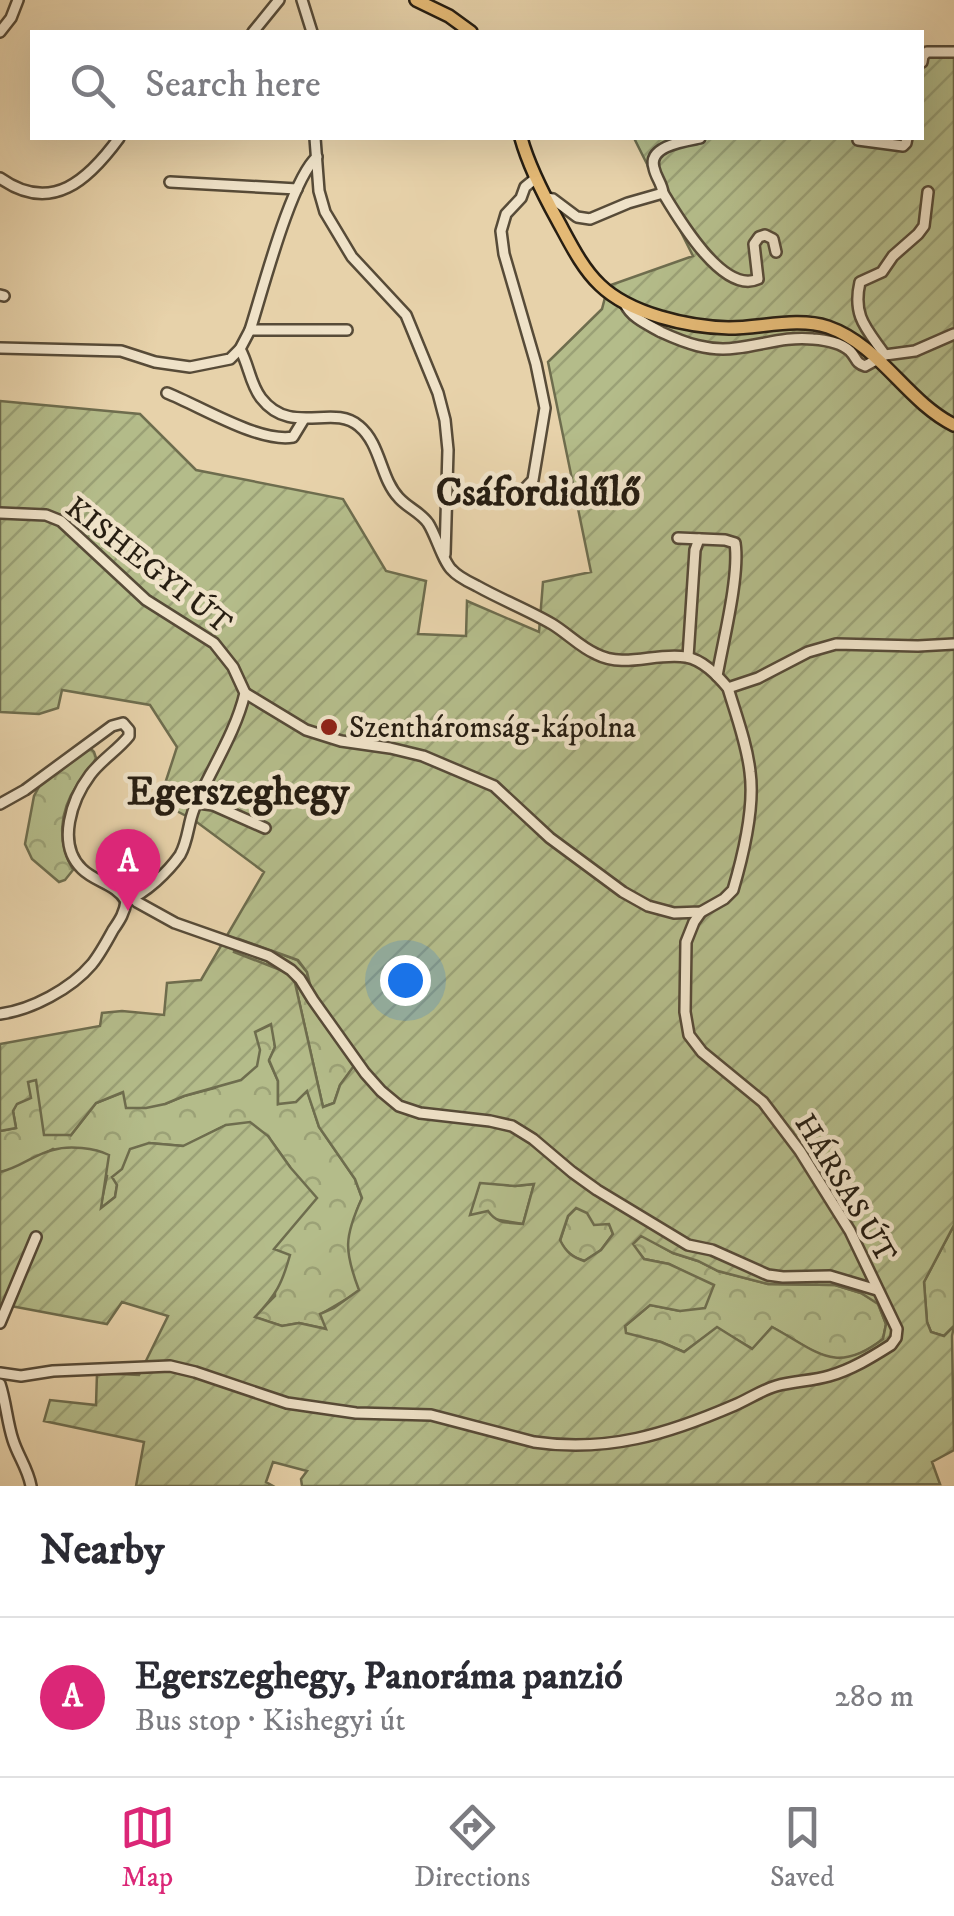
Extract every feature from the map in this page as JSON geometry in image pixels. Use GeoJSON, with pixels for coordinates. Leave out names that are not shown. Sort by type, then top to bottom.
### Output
{"type":"FeatureCollection","features":[{"type":"Feature","properties":{"kind":"main road"},"geometry":{"type":"LineString","coordinates":[[416,0],[450,16],[468,30]]}},
{"type":"Feature","properties":{"kind":"main road"},"geometry":{"type":"LineString","coordinates":[[522,140],[546,198],[587,270],[606,290],[626,302],[696,326],[824,326],[881,358],[928,408],[954,425]]}},
{"type":"Feature","properties":{"kind":"street"},"geometry":{"type":"LineString","coordinates":[[0,32],[12,18],[18,0]]}},
{"type":"Feature","properties":{"kind":"street"},"geometry":{"type":"LineString","coordinates":[[256,30],[279,0]]}},
{"type":"Feature","properties":{"kind":"street"},"geometry":{"type":"LineString","coordinates":[[302,0],[311,30]]}},
{"type":"Feature","properties":{"kind":"street"},"geometry":{"type":"LineString","coordinates":[[924,55],[954,52]]}},
{"type":"Feature","properties":{"kind":"street"},"geometry":{"type":"LineString","coordinates":[[0,178],[25,191],[62,190],[86,178],[117,140]]}},
{"type":"Feature","properties":{"kind":"street"},"geometry":{"type":"LineString","coordinates":[[316,140],[320,200],[330,223],[360,267],[406,315],[438,393],[448,450],[445,557]]}},
{"type":"Feature","properties":{"kind":"street"},"geometry":{"type":"LineString","coordinates":[[693,140],[660,150],[652,162],[663,193],[690,239],[708,258],[739,279],[751,282],[758,278],[754,244],[758,237],[773,239],[776,252]]}},
{"type":"Feature","properties":{"kind":"street"},"geometry":{"type":"LineString","coordinates":[[858,140],[902,146],[906,140]]}},
{"type":"Feature","properties":{"kind":"street"},"geometry":{"type":"LineString","coordinates":[[0,348],[121,351],[168,365],[190,367],[224,362],[234,356],[250,330],[297,190],[317,157]]}},
{"type":"Feature","properties":{"kind":"street"},"geometry":{"type":"LineString","coordinates":[[512,502],[532,480],[545,408],[504,254],[502,223],[536,178]]}},
{"type":"Feature","properties":{"kind":"street"},"geometry":{"type":"LineString","coordinates":[[170,182],[297,190]]}},
{"type":"Feature","properties":{"kind":"street"},"geometry":{"type":"LineString","coordinates":[[881,358],[858,314],[860,282],[882,272],[893,256],[918,234],[924,226],[928,192]]}},
{"type":"Feature","properties":{"kind":"street"},"geometry":{"type":"LineString","coordinates":[[546,198],[577,217],[590,219],[663,193]]}},
{"type":"Feature","properties":{"kind":"street"},"geometry":{"type":"LineString","coordinates":[[626,302],[626,308],[637,319],[704,348],[738,348],[777,339],[811,338],[848,349],[861,366],[915,351],[954,334]]}},
{"type":"Feature","properties":{"kind":"street"},"geometry":{"type":"LineString","coordinates":[[250,330],[347,330]]}},
{"type":"Feature","properties":{"kind":"street"},"geometry":{"type":"LineString","coordinates":[[0,1014],[40,1000],[84,972],[95,960],[129,899],[156,880],[180,854],[198,803],[232,734],[245,692],[306,730],[341,741],[424,756],[494,786],[533,825],[636,901],[661,911],[701,912],[733,890],[750,804],[750,768],[728,688],[708,668],[688,657],[623,661],[598,656],[549,622],[456,574],[425,520],[396,494],[374,446],[361,428],[346,419],[284,416],[266,404],[256,391],[240,350]]}},
{"type":"Feature","properties":{"kind":"street"},"geometry":{"type":"LineString","coordinates":[[167,393],[237,425],[279,437],[293,436],[304,419]]}},
{"type":"Feature","properties":{"kind":"street","name":"KISHEGYI ÚT"},"geometry":{"type":"LineString","coordinates":[[0,513],[46,514],[61,521],[146,600],[214,643],[245,692]]}},
{"type":"Feature","properties":{"kind":"street"},"geometry":{"type":"LineString","coordinates":[[678,538],[731,541],[736,547],[717,676]]}},
{"type":"Feature","properties":{"kind":"street"},"geometry":{"type":"LineString","coordinates":[[688,657],[699,539]]}},
{"type":"Feature","properties":{"kind":"street"},"geometry":{"type":"LineString","coordinates":[[728,688],[758,678],[808,652],[836,644],[954,644]]}},
{"type":"Feature","properties":{"kind":"street"},"geometry":{"type":"LineString","coordinates":[[0,804],[121,722],[130,733],[128,739],[102,762],[80,790],[70,818],[72,855],[82,870],[175,923],[270,956],[291,970],[365,1073],[398,1106],[420,1113],[501,1123],[522,1131],[596,1190],[688,1245],[712,1250],[768,1275],[830,1276],[877,1290]]}},
{"type":"Feature","properties":{"kind":"street"},"geometry":{"type":"LineString","coordinates":[[198,803],[213,805],[264,828]]}},
{"type":"Feature","properties":{"kind":"street","name":"HÁRSAS ÚT"},"geometry":{"type":"LineString","coordinates":[[0,1374],[170,1366],[287,1403],[356,1413],[431,1415],[551,1445],[628,1442],[660,1435],[774,1386],[846,1370],[891,1345],[896,1330],[850,1231],[800,1151],[763,1102],[702,1052],[689,1035],[685,1012],[686,942],[701,912]]}},
{"type":"Feature","properties":{"kind":"street"},"geometry":{"type":"LineString","coordinates":[[0,1323],[36,1237]]}},
{"type":"Feature","properties":{"kind":"street"},"geometry":{"type":"LineString","coordinates":[[0,1384],[14,1442],[31,1486]]}},
{"type":"Feature","properties":{"kind":"green space"},"geometry":{"type":"Polygon","coordinates":[[[924,50],[954,51],[954,1225],[924,1282],[931,1332],[944,1336],[954,1326],[954,1450],[932,1462],[940,1484],[302,1486],[301,1479],[307,1471],[273,1462],[266,1482],[273,1486],[136,1486],[144,1442],[44,1421],[50,1400],[96,1405],[97,1373],[139,1375],[168,1316],[122,1302],[107,1324],[0,1304],[0,1172],[59,1148],[82,1148],[109,1155],[101,1208],[115,1197],[117,1185],[112,1177],[122,1169],[130,1149],[149,1143],[183,1146],[226,1125],[250,1122],[268,1136],[317,1198],[274,1249],[290,1255],[277,1289],[255,1317],[282,1326],[299,1323],[326,1329],[320,1314],[359,1290],[348,1244],[362,1198],[355,1179],[319,1127],[307,1091],[296,1102],[278,1104],[278,1081],[269,1060],[275,1047],[271,1024],[255,1032],[260,1050],[257,1066],[241,1080],[146,1108],[126,1108],[123,1092],[96,1103],[71,1135],[44,1135],[36,1080],[28,1082],[31,1098],[17,1104],[13,1111],[16,1128],[0,1131],[0,1044],[100,1026],[102,1013],[164,1015],[167,983],[201,980],[264,872],[194,820],[159,802],[177,747],[150,705],[62,690],[58,708],[39,714],[0,712],[0,401],[140,414],[196,470],[343,499],[386,571],[426,581],[418,634],[466,636],[467,601],[539,632],[543,582],[591,572],[548,362],[602,309],[608,286],[693,256],[635,140],[924,140],[924,50]],[[239,939],[234,952],[288,973],[295,983],[323,1107],[334,1103],[340,1085],[356,1063],[315,1004],[307,972],[298,960],[239,939]],[[480,1183],[470,1215],[488,1211],[500,1221],[523,1224],[534,1184],[480,1183]],[[576,1208],[568,1216],[560,1240],[567,1251],[584,1261],[601,1250],[613,1234],[609,1224],[594,1225],[587,1213],[576,1208]],[[641,1236],[633,1244],[644,1259],[669,1264],[714,1285],[705,1308],[680,1311],[650,1305],[625,1326],[626,1333],[684,1352],[717,1327],[752,1349],[772,1327],[814,1351],[839,1358],[866,1350],[883,1339],[886,1324],[878,1304],[861,1293],[835,1285],[768,1284],[718,1271],[641,1236]]]}},
{"type":"Feature","properties":{"kind":"green space"},"geometry":{"type":"Polygon","coordinates":[[[90,748],[96,758],[71,795],[62,827],[64,849],[73,870],[59,882],[32,859],[25,844],[34,796],[40,785],[90,748]]]}},
{"type":"Feature","properties":{"kind":"green space"},"geometry":{"type":"Polygon","coordinates":[[[239,938],[297,960],[307,972],[315,1005],[356,1064],[340,1085],[334,1103],[323,1107],[295,983],[288,973],[234,952],[239,938]]]}},
{"type":"Feature","properties":{"kind":"green space"},"geometry":{"type":"Polygon","coordinates":[[[272,1024],[275,1047],[269,1061],[278,1081],[278,1104],[307,1090],[319,1127],[355,1179],[362,1198],[351,1244],[360,1291],[321,1314],[327,1329],[299,1323],[282,1326],[254,1317],[275,1296],[274,1249],[290,1167],[268,1136],[226,1125],[184,1146],[149,1143],[117,1185],[115,1197],[100,1209],[107,1176],[53,1149],[15,1169],[0,1172],[0,1131],[16,1128],[13,1111],[27,1082],[37,1079],[71,1135],[96,1103],[124,1092],[165,1104],[215,1088],[255,1032],[272,1024]]]}},
{"type":"Feature","properties":{"kind":"green space"},"geometry":{"type":"Polygon","coordinates":[[[480,1182],[534,1184],[523,1224],[469,1215],[480,1182]]]}},
{"type":"Feature","properties":{"kind":"green space"},"geometry":{"type":"Polygon","coordinates":[[[577,1207],[609,1224],[613,1234],[601,1250],[585,1261],[570,1254],[560,1241],[568,1216],[577,1207]]]}},
{"type":"Feature","properties":{"kind":"green space"},"geometry":{"type":"Polygon","coordinates":[[[954,1225],[954,1326],[944,1336],[931,1332],[927,1322],[924,1282],[954,1225]]]}},
{"type":"Feature","properties":{"kind":"green space"},"geometry":{"type":"Polygon","coordinates":[[[641,1235],[718,1271],[768,1284],[835,1285],[861,1293],[878,1303],[886,1324],[883,1339],[852,1357],[839,1358],[815,1352],[772,1327],[753,1349],[717,1328],[684,1352],[626,1334],[625,1326],[650,1305],[680,1311],[713,1286],[669,1264],[644,1259],[632,1244],[641,1235]]]}},
{"type":"Feature","properties":{"kind":"place","name":"Szentháromság-kápolna"},"geometry":{"type":"Point","coordinates":[329,727]}},
{"type":"Feature","properties":{"kind":"place","name":"Egerszeghegy, Panoráma panzió"},"geometry":{"type":"Point","coordinates":[128,911]}},
{"type":"Feature","properties":{"kind":"district","name":"Csáfordidűlő"},"geometry":{"type":"Point","coordinates":[538,491]}},
{"type":"Feature","properties":{"kind":"district","name":"Egerszeghegy"},"geometry":{"type":"Point","coordinates":[238,790]}}]}
